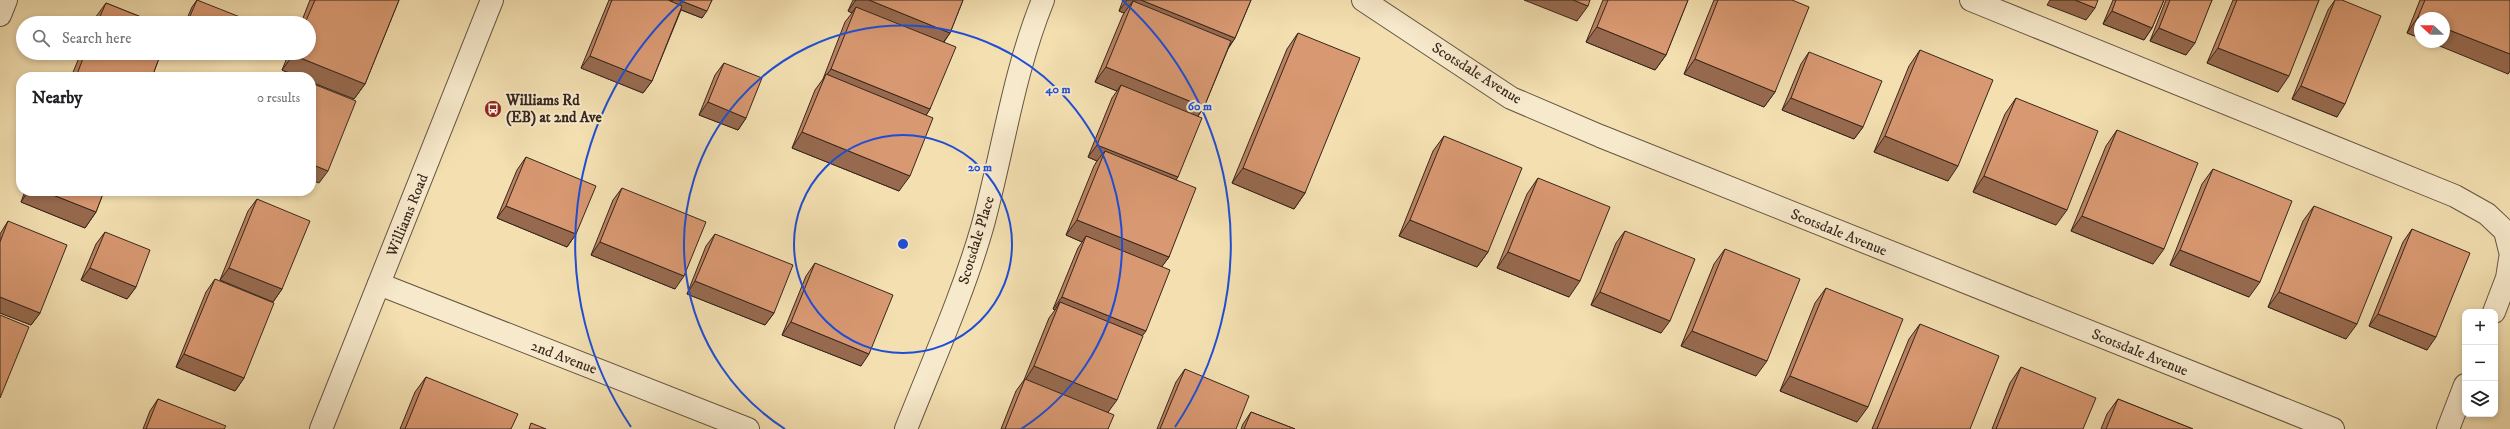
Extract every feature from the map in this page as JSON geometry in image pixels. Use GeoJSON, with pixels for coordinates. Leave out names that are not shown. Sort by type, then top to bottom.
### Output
{"type":"FeatureCollection","features":[{"type":"Feature","properties":{"kind":"street"},"geometry":{"type":"LineString","coordinates":[[0,15],[6,0]]}},
{"type":"Feature","properties":{"kind":"street","name":"Williams Road"},"geometry":{"type":"LineString","coordinates":[[321,429],[492,0]]}},
{"type":"Feature","properties":{"kind":"street","name":"Scotsdale Place"},"geometry":{"type":"LineString","coordinates":[[906,429],[975,250],[990,196],[1016,79],[1043,0]]}},
{"type":"Feature","properties":{"kind":"street","name":"Scotsdale Avenue"},"geometry":{"type":"LineString","coordinates":[[1364,0],[1511,98],[1608,139],[2333,429]]}},
{"type":"Feature","properties":{"kind":"street"},"geometry":{"type":"LineString","coordinates":[[1971,0],[2456,196],[2487,214],[2505,231],[2510,251]]}},
{"type":"Feature","properties":{"kind":"street"},"geometry":{"type":"LineString","coordinates":[[2495,309],[2507,278],[2510,259]]}},
{"type":"Feature","properties":{"kind":"street","name":"2nd Avenue"},"geometry":{"type":"LineString","coordinates":[[379,284],[748,429]]}},
{"type":"Feature","properties":{"kind":"street"},"geometry":{"type":"LineString","coordinates":[[2448,429],[2462,393]]}},
{"type":"Feature","properties":{"kind":"building"},"geometry":{"type":"Polygon","coordinates":[[[197,0],[237,16],[190,16],[197,0]]]}},
{"type":"Feature","properties":{"kind":"building"},"geometry":{"type":"Polygon","coordinates":[[[315,0],[399,0],[365,84],[305,60],[316,60],[316,16],[308,16],[315,0]]]}},
{"type":"Feature","properties":{"kind":"building"},"geometry":{"type":"Polygon","coordinates":[[[612,0],[668,0],[682,6],[652,81],[590,56],[612,0]]]}},
{"type":"Feature","properties":{"kind":"building"},"geometry":{"type":"Polygon","coordinates":[[[679,0],[712,0],[707,11],[679,0]]]}},
{"type":"Feature","properties":{"kind":"building"},"geometry":{"type":"Polygon","coordinates":[[[869,0],[963,0],[950,33],[869,0]]]}},
{"type":"Feature","properties":{"kind":"building"},"geometry":{"type":"Polygon","coordinates":[[[1141,0],[1251,0],[1235,38],[1141,0]]]}},
{"type":"Feature","properties":{"kind":"building"},"geometry":{"type":"Polygon","coordinates":[[[1573,0],[1590,0],[1588,6],[1573,0]]]}},
{"type":"Feature","properties":{"kind":"building"},"geometry":{"type":"Polygon","coordinates":[[[1608,0],[1688,0],[1666,55],[1597,27],[1608,0]]]}},
{"type":"Feature","properties":{"kind":"building"},"geometry":{"type":"Polygon","coordinates":[[[1718,0],[1792,0],[1809,7],[1775,92],[1695,59],[1718,0]]]}},
{"type":"Feature","properties":{"kind":"building"},"geometry":{"type":"Polygon","coordinates":[[[2075,0],[2098,0],[2095,8],[2075,0]]]}},
{"type":"Feature","properties":{"kind":"building"},"geometry":{"type":"Polygon","coordinates":[[[2116,0],[2164,0],[2152,28],[2112,11],[2116,0]]]}},
{"type":"Feature","properties":{"kind":"building"},"geometry":{"type":"Polygon","coordinates":[[[2170,0],[2212,0],[2195,43],[2159,28],[2170,0]]]}},
{"type":"Feature","properties":{"kind":"building"},"geometry":{"type":"Polygon","coordinates":[[[2237,0],[2319,0],[2289,76],[2218,48],[2237,0]]]}},
{"type":"Feature","properties":{"kind":"building"},"geometry":{"type":"Polygon","coordinates":[[[2335,0],[2342,0],[2381,16],[2345,104],[2301,86],[2335,0]]]}},
{"type":"Feature","properties":{"kind":"building"},"geometry":{"type":"Polygon","coordinates":[[[2425,0],[2510,0],[2510,54],[2450,30],[2450,12],[2420,12],[2425,0]]]}},
{"type":"Feature","properties":{"kind":"building"},"geometry":{"type":"Polygon","coordinates":[[[1133,1],[1231,41],[1204,107],[1106,67],[1133,1]]]}},
{"type":"Feature","properties":{"kind":"building"},"geometry":{"type":"Polygon","coordinates":[[[106,3],[138,16],[100,16],[106,3]]]}},
{"type":"Feature","properties":{"kind":"building"},"geometry":{"type":"Polygon","coordinates":[[[856,7],[956,47],[930,109],[831,69],[856,7]]]}},
{"type":"Feature","properties":{"kind":"building"},"geometry":{"type":"Polygon","coordinates":[[[1298,33],[1360,58],[1305,193],[1243,168],[1298,33]]]}},
{"type":"Feature","properties":{"kind":"building"},"geometry":{"type":"Polygon","coordinates":[[[1920,50],[1993,80],[1958,166],[1885,136],[1920,50]]]}},
{"type":"Feature","properties":{"kind":"building"},"geometry":{"type":"Polygon","coordinates":[[[1809,52],[1882,81],[1863,127],[1791,98],[1809,52]]]}},
{"type":"Feature","properties":{"kind":"building"},"geometry":{"type":"Polygon","coordinates":[[[82,60],[158,60],[154,72],[78,72],[82,60]]]}},
{"type":"Feature","properties":{"kind":"building"},"geometry":{"type":"Polygon","coordinates":[[[724,63],[762,78],[746,118],[708,102],[724,63]]]}},
{"type":"Feature","properties":{"kind":"building"},"geometry":{"type":"Polygon","coordinates":[[[826,74],[933,118],[910,176],[802,132],[826,74]]]}},
{"type":"Feature","properties":{"kind":"building"},"geometry":{"type":"Polygon","coordinates":[[[316,85],[356,101],[328,171],[316,166],[316,85]]]}},
{"type":"Feature","properties":{"kind":"building"},"geometry":{"type":"Polygon","coordinates":[[[1121,85],[1202,118],[1178,177],[1097,145],[1121,85]]]}},
{"type":"Feature","properties":{"kind":"building"},"geometry":{"type":"Polygon","coordinates":[[[2016,98],[2098,131],[2067,210],[1984,176],[2016,98]]]}},
{"type":"Feature","properties":{"kind":"building"},"geometry":{"type":"Polygon","coordinates":[[[2117,130],[2198,163],[2164,249],[2082,216],[2117,130]]]}},
{"type":"Feature","properties":{"kind":"building"},"geometry":{"type":"Polygon","coordinates":[[[1444,136],[1522,168],[1488,252],[1410,220],[1444,136]]]}},
{"type":"Feature","properties":{"kind":"building"},"geometry":{"type":"Polygon","coordinates":[[[1105,151],[1196,188],[1169,257],[1077,220],[1105,151]]]}},
{"type":"Feature","properties":{"kind":"building"},"geometry":{"type":"Polygon","coordinates":[[[526,157],[596,186],[576,234],[506,206],[526,157]]]}},
{"type":"Feature","properties":{"kind":"building"},"geometry":{"type":"Polygon","coordinates":[[[2213,169],[2292,201],[2260,282],[2180,250],[2213,169]]]}},
{"type":"Feature","properties":{"kind":"building"},"geometry":{"type":"Polygon","coordinates":[[[1538,178],[1610,207],[1580,281],[1508,252],[1538,178]]]}},
{"type":"Feature","properties":{"kind":"building"},"geometry":{"type":"Polygon","coordinates":[[[622,188],[706,222],[684,276],[600,242],[622,188]]]}},
{"type":"Feature","properties":{"kind":"building"},"geometry":{"type":"Polygon","coordinates":[[[56,196],[102,196],[96,212],[56,196]]]}},
{"type":"Feature","properties":{"kind":"building"},"geometry":{"type":"Polygon","coordinates":[[[257,199],[310,221],[282,289],[229,268],[257,199]]]}},
{"type":"Feature","properties":{"kind":"building"},"geometry":{"type":"Polygon","coordinates":[[[2314,206],[2392,237],[2357,324],[2279,292],[2314,206]]]}},
{"type":"Feature","properties":{"kind":"building"},"geometry":{"type":"Polygon","coordinates":[[[8,221],[67,245],[40,313],[0,297],[0,242],[8,221]]]}},
{"type":"Feature","properties":{"kind":"building"},"geometry":{"type":"Polygon","coordinates":[[[2412,229],[2470,253],[2436,337],[2378,314],[2412,229]]]}},
{"type":"Feature","properties":{"kind":"building"},"geometry":{"type":"Polygon","coordinates":[[[1625,231],[1695,259],[1670,321],[1600,292],[1625,231]]]}},
{"type":"Feature","properties":{"kind":"building"},"geometry":{"type":"Polygon","coordinates":[[[105,232],[150,250],[136,287],[90,268],[105,232]]]}},
{"type":"Feature","properties":{"kind":"building"},"geometry":{"type":"Polygon","coordinates":[[[715,234],[793,265],[774,313],[695,281],[715,234]]]}},
{"type":"Feature","properties":{"kind":"building"},"geometry":{"type":"Polygon","coordinates":[[[1086,236],[1170,270],[1146,331],[1062,297],[1086,236]]]}},
{"type":"Feature","properties":{"kind":"building"},"geometry":{"type":"Polygon","coordinates":[[[1725,249],[1800,279],[1767,361],[1692,331],[1725,249]]]}},
{"type":"Feature","properties":{"kind":"building"},"geometry":{"type":"Polygon","coordinates":[[[815,263],[893,295],[869,354],[791,322],[815,263]]]}},
{"type":"Feature","properties":{"kind":"building"},"geometry":{"type":"Polygon","coordinates":[[[215,279],[274,303],[244,378],[184,354],[215,279]]]}},
{"type":"Feature","properties":{"kind":"building"},"geometry":{"type":"Polygon","coordinates":[[[1826,288],[1903,319],[1868,407],[1790,376],[1826,288]]]}},
{"type":"Feature","properties":{"kind":"building"},"geometry":{"type":"Polygon","coordinates":[[[1060,302],[1143,336],[1117,400],[1034,366],[1060,302]]]}},
{"type":"Feature","properties":{"kind":"building"},"geometry":{"type":"Polygon","coordinates":[[[0,315],[29,327],[0,398],[0,315]]]}},
{"type":"Feature","properties":{"kind":"building"},"geometry":{"type":"Polygon","coordinates":[[[1920,324],[1999,356],[1970,429],[1877,429],[1920,324]]]}},
{"type":"Feature","properties":{"kind":"building"},"geometry":{"type":"Polygon","coordinates":[[[2021,367],[2096,398],[2083,429],[1996,429],[2021,367]]]}},
{"type":"Feature","properties":{"kind":"building"},"geometry":{"type":"Polygon","coordinates":[[[1185,369],[1249,396],[1236,429],[1160,429],[1185,369]]]}},
{"type":"Feature","properties":{"kind":"building"},"geometry":{"type":"Polygon","coordinates":[[[426,377],[518,414],[511,429],[405,429],[426,377]]]}},
{"type":"Feature","properties":{"kind":"building"},"geometry":{"type":"Polygon","coordinates":[[[1025,379],[1114,415],[1108,429],[1005,429],[1025,379]]]}},
{"type":"Feature","properties":{"kind":"building"},"geometry":{"type":"Polygon","coordinates":[[[158,399],[226,426],[224,429],[146,429],[158,399]]]}},
{"type":"Feature","properties":{"kind":"building"},"geometry":{"type":"Polygon","coordinates":[[[2118,399],[2193,429],[2106,429],[2118,399]]]}},
{"type":"Feature","properties":{"kind":"building"},"geometry":{"type":"Polygon","coordinates":[[[1251,412],[1295,429],[1244,429],[1251,412]]]}},
{"type":"Feature","properties":{"kind":"building"},"geometry":{"type":"Polygon","coordinates":[[[531,423],[546,429],[529,429],[531,423]]]}},
{"type":"Feature","properties":{"kind":"place","name":"Williams Rd (EB) at 2nd Ave"},"geometry":{"type":"Point","coordinates":[493,109]}}]}
